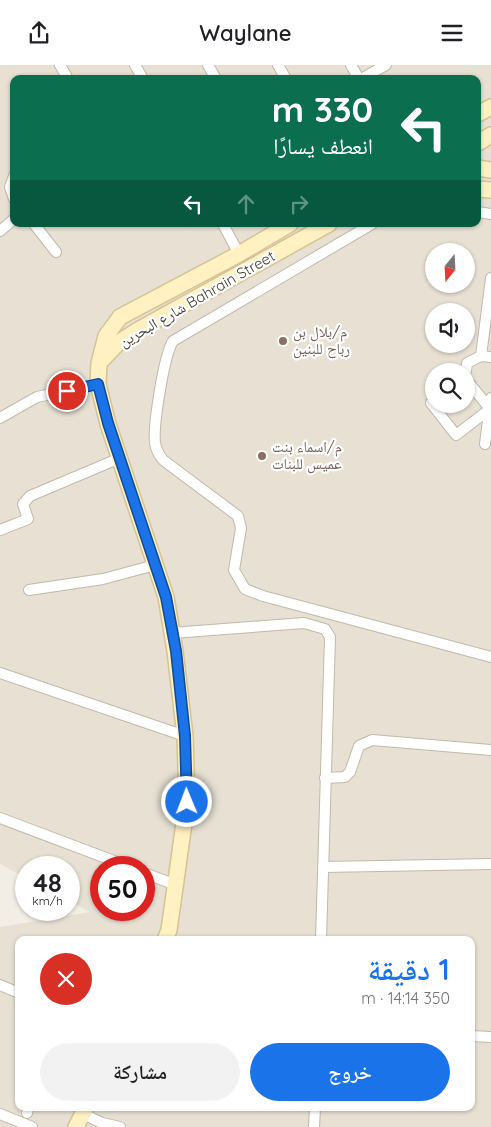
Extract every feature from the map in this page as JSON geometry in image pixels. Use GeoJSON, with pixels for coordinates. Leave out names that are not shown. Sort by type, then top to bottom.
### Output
{"type":"FeatureCollection","features":[{"type":"Feature","properties":{"kind":"main road","name":"شارع البحرين Bahrain Street"},"geometry":{"type":"LineString","coordinates":[[99,363],[106,336],[115,321],[285,227]]}},
{"type":"Feature","properties":{"kind":"main road","name":"شارع البحرين Bahrain Street"},"geometry":{"type":"LineString","coordinates":[[99,363],[119,342],[322,227]]}},
{"type":"Feature","properties":{"kind":"main road"},"geometry":{"type":"LineString","coordinates":[[150,300],[146,314],[157,320]]}},
{"type":"Feature","properties":{"kind":"main road"},"geometry":{"type":"LineString","coordinates":[[99,363],[98,384],[120,458],[166,597],[185,736],[187,802],[176,885],[166,936]]}},
{"type":"Feature","properties":{"kind":"street"},"geometry":{"type":"LineString","coordinates":[[367,75],[386,65]]}},
{"type":"Feature","properties":{"kind":"street"},"geometry":{"type":"LineString","coordinates":[[0,231],[10,222]]}},
{"type":"Feature","properties":{"kind":"street"},"geometry":{"type":"LineString","coordinates":[[36,227],[56,252]]}},
{"type":"Feature","properties":{"kind":"street"},"geometry":{"type":"LineString","coordinates":[[225,227],[239,254]]}},
{"type":"Feature","properties":{"kind":"street"},"geometry":{"type":"LineString","coordinates":[[367,227],[173,341],[168,351],[163,375],[155,433],[156,448],[163,460],[238,516],[242,528],[234,570],[245,589],[262,596],[491,657]]}},
{"type":"Feature","properties":{"kind":"street"},"geometry":{"type":"LineString","coordinates":[[467,363],[486,356],[491,278]]}},
{"type":"Feature","properties":{"kind":"street"},"geometry":{"type":"LineString","coordinates":[[0,418],[37,397],[98,384]]}},
{"type":"Feature","properties":{"kind":"street"},"geometry":{"type":"LineString","coordinates":[[475,390],[490,409]]}},
{"type":"Feature","properties":{"kind":"street"},"geometry":{"type":"LineString","coordinates":[[485,444],[491,398]]}},
{"type":"Feature","properties":{"kind":"street"},"geometry":{"type":"LineString","coordinates":[[439,413],[456,435],[490,409]]}},
{"type":"Feature","properties":{"kind":"street"},"geometry":{"type":"LineString","coordinates":[[0,529],[28,519],[23,503],[30,496],[120,458]]}},
{"type":"Feature","properties":{"kind":"street"},"geometry":{"type":"LineString","coordinates":[[29,590],[103,579],[155,565]]}},
{"type":"Feature","properties":{"kind":"street"},"geometry":{"type":"LineString","coordinates":[[172,633],[304,623],[325,629],[330,637],[321,936]]}},
{"type":"Feature","properties":{"kind":"street"},"geometry":{"type":"LineString","coordinates":[[0,673],[185,736]]}},
{"type":"Feature","properties":{"kind":"street"},"geometry":{"type":"LineString","coordinates":[[325,778],[345,777],[350,772],[359,746],[372,740],[491,750]]}},
{"type":"Feature","properties":{"kind":"street"},"geometry":{"type":"LineString","coordinates":[[0,818],[101,856]]}},
{"type":"Feature","properties":{"kind":"street"},"geometry":{"type":"LineString","coordinates":[[323,867],[491,864]]}},
{"type":"Feature","properties":{"kind":"street"},"geometry":{"type":"LineString","coordinates":[[155,877],[176,885]]}},
{"type":"Feature","properties":{"kind":"street"},"geometry":{"type":"LineString","coordinates":[[0,985],[15,991]]}},
{"type":"Feature","properties":{"kind":"street"},"geometry":{"type":"LineString","coordinates":[[475,1036],[491,1037]]}},
{"type":"Feature","properties":{"kind":"street"},"geometry":{"type":"LineString","coordinates":[[314,1127],[315,1111]]}},
{"type":"Feature","properties":{"kind":"street"},"geometry":{"type":"LineString","coordinates":[[0,1114],[32,1127]]}},
{"type":"Feature","properties":{"kind":"street"},"geometry":{"type":"LineString","coordinates":[[81,1116],[120,1127]]}},
{"type":"Feature","properties":{"kind":"shaded area"},"geometry":{"type":"Polygon","coordinates":[[[0,65],[491,65],[491,1127],[0,1127],[0,927],[36,921],[80,921],[80,914],[90,912],[80,907],[80,856],[15,856],[15,872],[0,864],[0,65]]]}},
{"type":"Feature","properties":{"kind":"place","name":"م/بلال بن رباح للبنين"},"geometry":{"type":"Point","coordinates":[283,341]}},
{"type":"Feature","properties":{"kind":"place","name":"م/اسماء بنت عميس للبنات"},"geometry":{"type":"Point","coordinates":[262,456]}},
{"type":"Feature","properties":{"kind":"route"},"geometry":{"type":"LineString","coordinates":[[67,391],[98,384],[108,423],[166,597],[176,651],[185,736],[187,802]]}}]}
